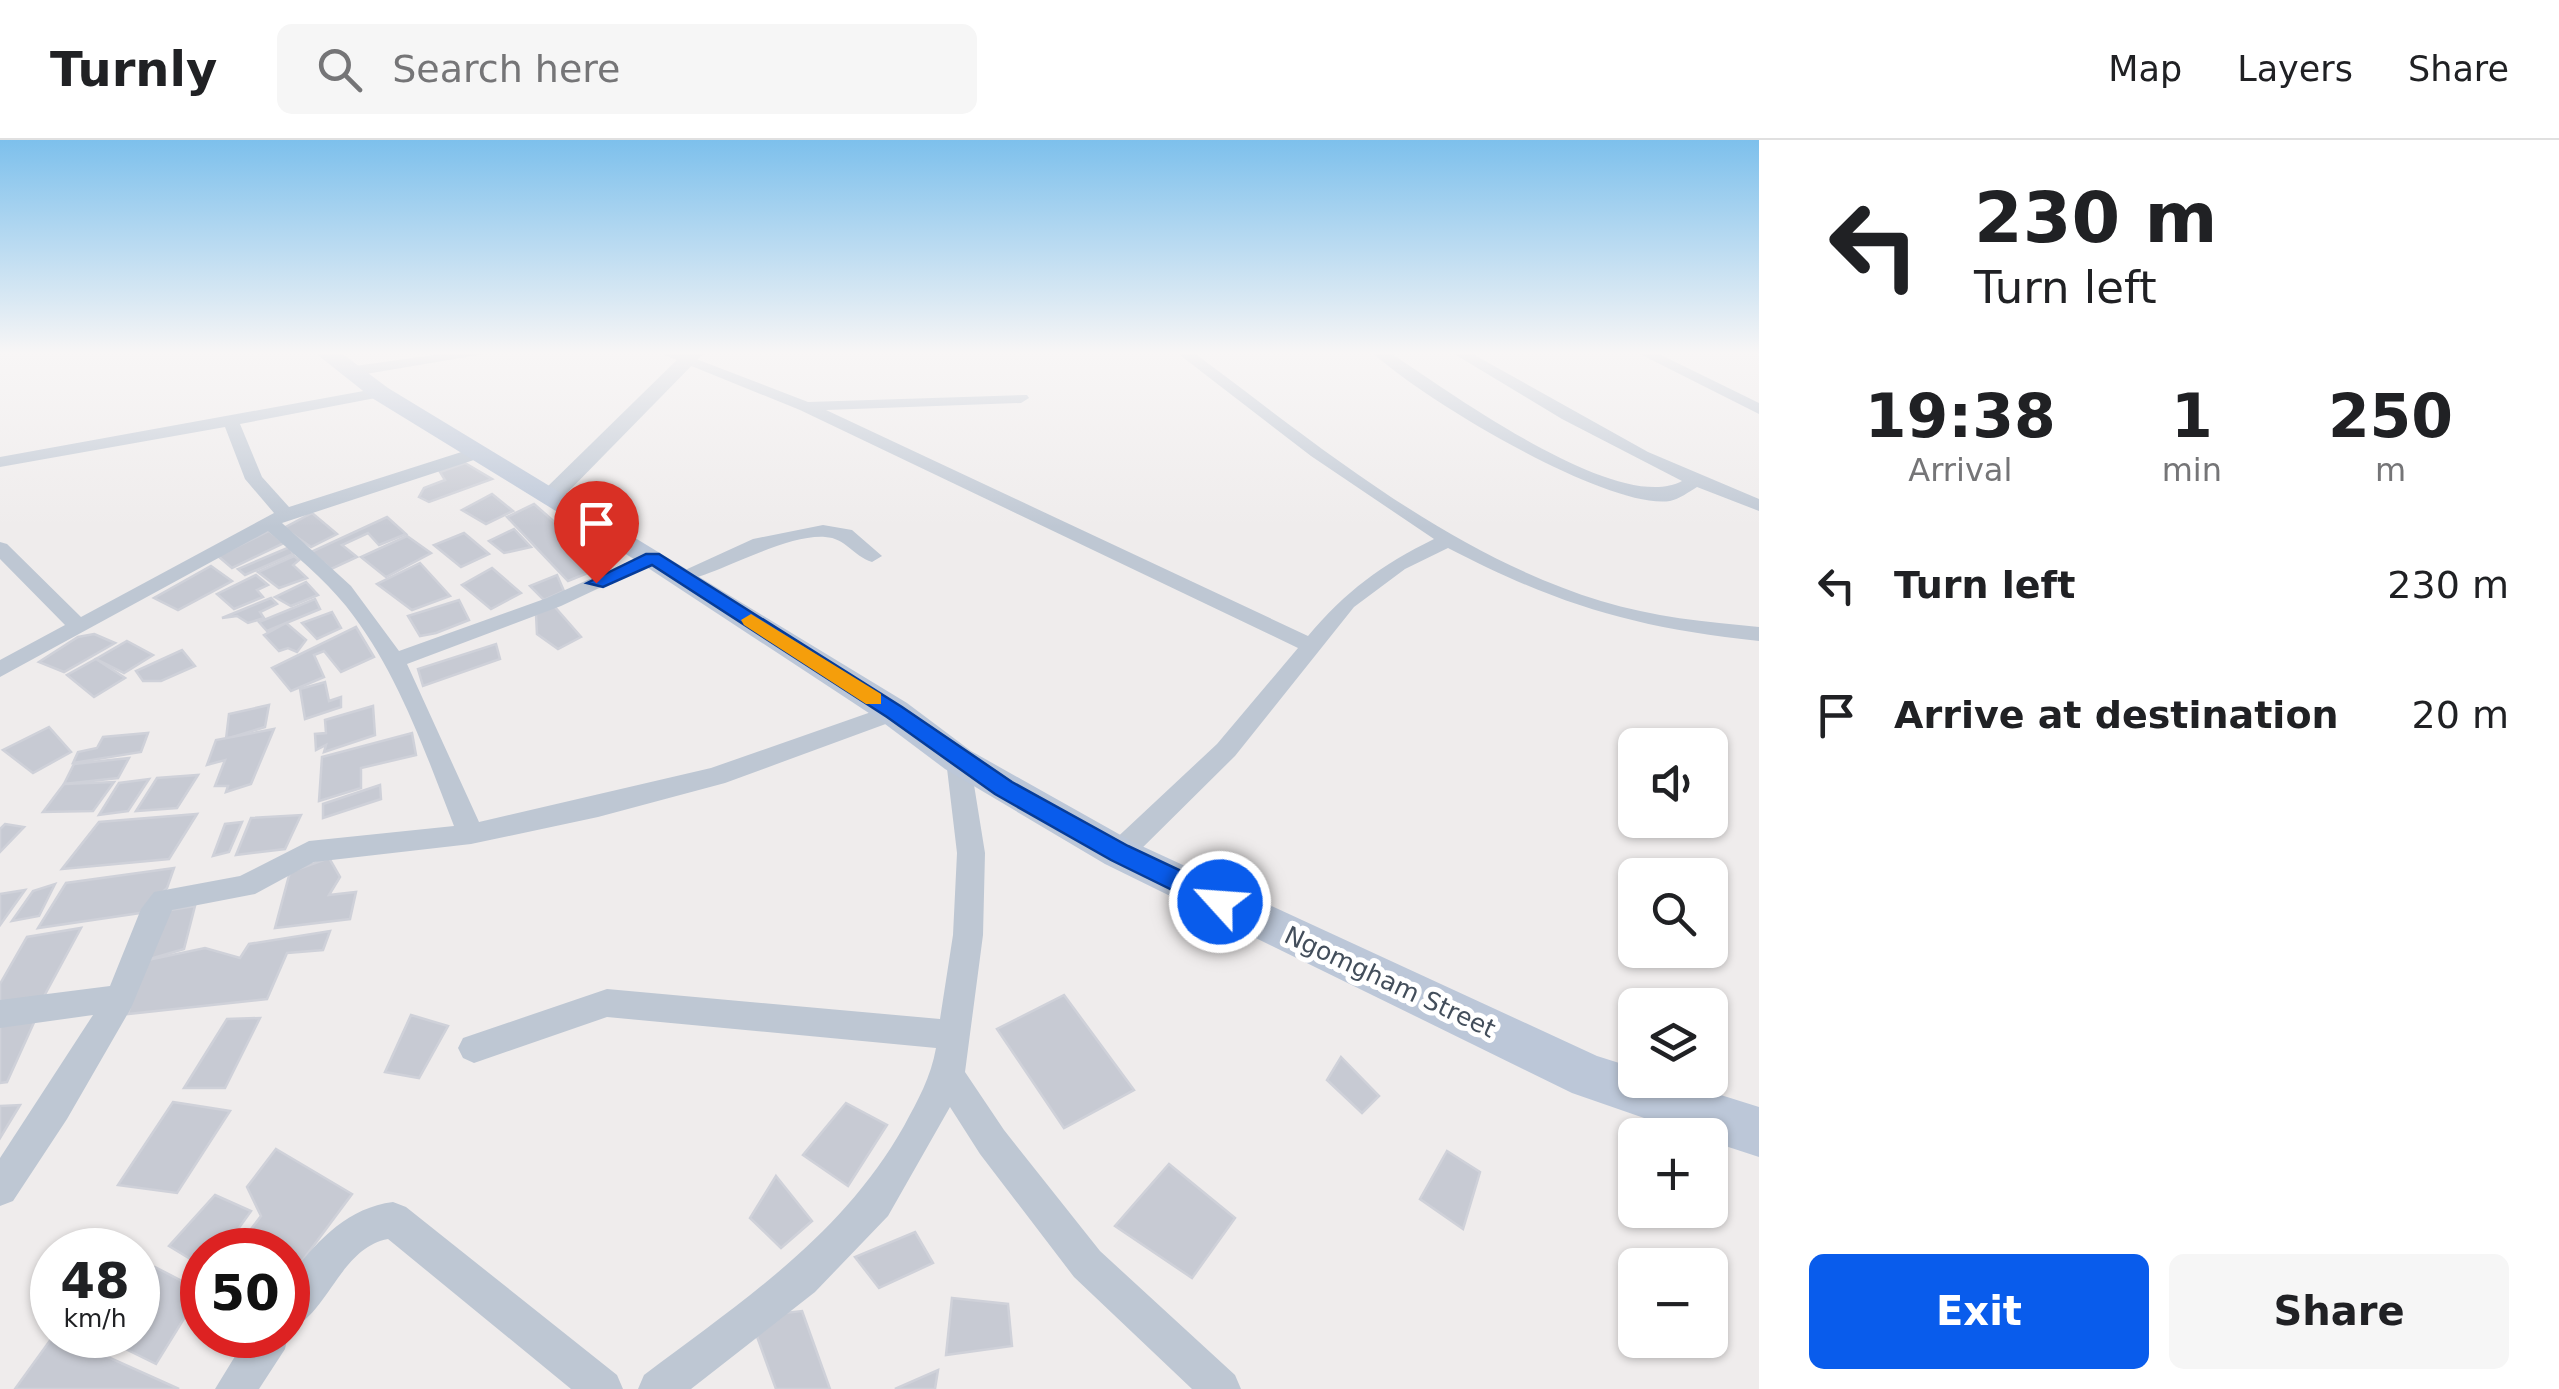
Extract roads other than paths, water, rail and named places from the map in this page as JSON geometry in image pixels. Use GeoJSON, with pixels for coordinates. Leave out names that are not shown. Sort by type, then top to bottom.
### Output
{"type":"FeatureCollection","features":[{"type":"Feature","properties":{"kind":"main road","name":"Ngomgham Street"},"geometry":{"type":"LineString","coordinates":[[409,410],[667,567],[894,712],[958,760],[1120,853],[1589,1077],[1759,1132]]}},
{"type":"Feature","properties":{"kind":"street"},"geometry":{"type":"LineString","coordinates":[[0,462],[289,410]]}},
{"type":"Feature","properties":{"kind":"street"},"geometry":{"type":"LineString","coordinates":[[539,488],[580,468],[638,410]]}},
{"type":"Feature","properties":{"kind":"street"},"geometry":{"type":"LineString","coordinates":[[813,410],[1310,645]]}},
{"type":"Feature","properties":{"kind":"street"},"geometry":{"type":"LineString","coordinates":[[1265,410],[1446,540],[1528,584],[1610,614],[1691,630],[1759,635]]}},
{"type":"Feature","properties":{"kind":"street"},"geometry":{"type":"LineString","coordinates":[[1476,410],[1596,482],[1666,499],[1686,492],[1693,482]]}},
{"type":"Feature","properties":{"kind":"street"},"geometry":{"type":"LineString","coordinates":[[1563,410],[1693,482],[1759,505]]}},
{"type":"Feature","properties":{"kind":"street"},"geometry":{"type":"LineString","coordinates":[[232,421],[254,479],[277,518],[356,605],[415,699],[472,834]]}},
{"type":"Feature","properties":{"kind":"street"},"geometry":{"type":"LineString","coordinates":[[0,670],[277,518],[480,452]]}},
{"type":"Feature","properties":{"kind":"street"},"geometry":{"type":"LineString","coordinates":[[392,661],[554,602],[667,567],[749,547],[825,532],[849,536],[872,556]]}},
{"type":"Feature","properties":{"kind":"street"},"geometry":{"type":"LineString","coordinates":[[1120,853],[1226,750],[1347,603],[1398,564],[1446,540]]}},
{"type":"Feature","properties":{"kind":"street"},"geometry":{"type":"LineString","coordinates":[[0,548],[78,626]]}},
{"type":"Feature","properties":{"kind":"street"},"geometry":{"type":"LineString","coordinates":[[0,1188],[55,1108],[120,998],[155,909],[164,900],[245,886],[309,852],[472,834],[716,776],[894,712]]}},
{"type":"Feature","properties":{"kind":"street"},"geometry":{"type":"LineString","coordinates":[[658,1389],[824,1258],[874,1206],[911,1149],[948,1074],[968,935],[968,812],[958,760]]}},
{"type":"Feature","properties":{"kind":"street"},"geometry":{"type":"LineString","coordinates":[[968,812],[1004,788]]}},
{"type":"Feature","properties":{"kind":"street"},"geometry":{"type":"LineString","coordinates":[[0,1014],[120,998]]}},
{"type":"Feature","properties":{"kind":"street"},"geometry":{"type":"LineString","coordinates":[[474,1048],[607,1003],[952,1035]]}},
{"type":"Feature","properties":{"kind":"street"},"geometry":{"type":"LineString","coordinates":[[948,1074],[992,1142],[1087,1264],[1221,1389]]}},
{"type":"Feature","properties":{"kind":"street"},"geometry":{"type":"LineString","coordinates":[[310,1285],[358,1228],[375,1219],[393,1220],[603,1389]]}},
{"type":"Feature","properties":{"kind":"street"},"geometry":{"type":"LineString","coordinates":[[236,1389],[257,1358]]}}]}
